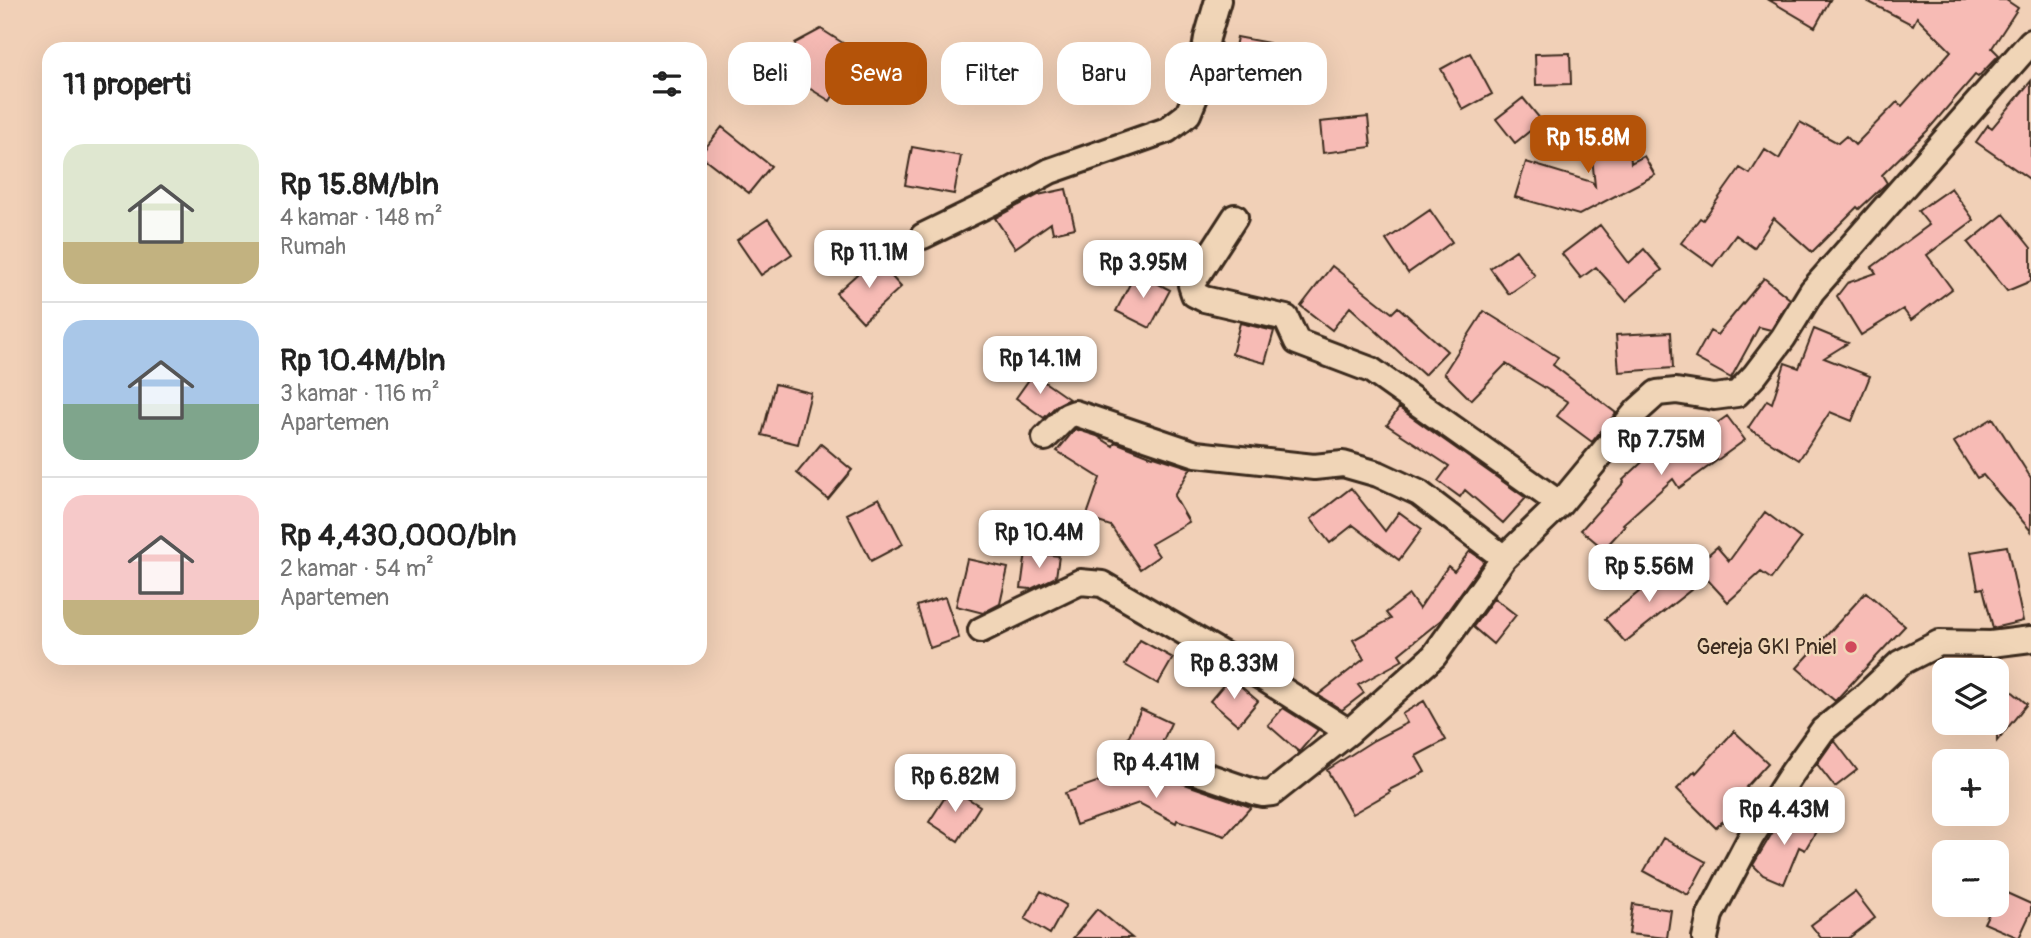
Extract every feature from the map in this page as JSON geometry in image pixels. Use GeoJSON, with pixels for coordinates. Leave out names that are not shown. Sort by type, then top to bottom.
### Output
{"type":"FeatureCollection","features":[{"type":"Feature","properties":{"kind":"street"},"geometry":{"type":"LineString","coordinates":[[923,236],[1050,171],[1167,130],[1188,114],[1199,87],[1207,38],[1218,0]]}},
{"type":"Feature","properties":{"kind":"street"},"geometry":{"type":"LineString","coordinates":[[1188,769],[1254,792],[1272,793],[1349,732],[1434,656],[1504,558],[1560,504],[1637,411],[1657,393],[1676,391],[1714,397],[1737,394],[1783,338],[1812,290],[2031,42]]}},
{"type":"Feature","properties":{"kind":"street"},"geometry":{"type":"LineString","coordinates":[[1235,217],[1191,285],[1194,294],[1204,299],[1286,318],[1297,342],[1371,370],[1560,504]]}},
{"type":"Feature","properties":{"kind":"street"},"geometry":{"type":"LineString","coordinates":[[1045,438],[1067,415],[1074,413],[1196,454],[1314,467],[1343,464],[1378,474],[1419,493],[1504,558]]}},
{"type":"Feature","properties":{"kind":"street"},"geometry":{"type":"LineString","coordinates":[[981,630],[1080,582],[1102,584],[1265,679],[1349,732]]}},
{"type":"Feature","properties":{"kind":"street"},"geometry":{"type":"LineString","coordinates":[[1705,938],[1710,915],[1751,837],[1823,730],[1900,663],[1939,643],[1991,643],[2031,639]]}},
{"type":"Feature","properties":{"kind":"building"},"geometry":{"type":"Polygon","coordinates":[[[1769,0],[1830,0],[1815,27],[1769,0]]]}},
{"type":"Feature","properties":{"kind":"building"},"geometry":{"type":"Polygon","coordinates":[[[1865,0],[2006,0],[2018,8],[1992,48],[1999,55],[1978,77],[1975,75],[1927,131],[1882,175],[1887,183],[1859,209],[1857,207],[1812,252],[1774,218],[1754,248],[1736,235],[1713,266],[1681,243],[1700,218],[1703,220],[1740,168],[1750,174],[1765,150],[1779,159],[1800,122],[1838,143],[1846,136],[1855,145],[1897,102],[1902,106],[1951,51],[1917,17],[1913,25],[1865,0]]]}},
{"type":"Feature","properties":{"kind":"building"},"geometry":{"type":"Polygon","coordinates":[[[821,29],[841,42],[825,42],[825,98],[811,89],[811,42],[797,42],[821,29]]]}},
{"type":"Feature","properties":{"kind":"building"},"geometry":{"type":"Polygon","coordinates":[[[1237,37],[1264,42],[1236,42],[1237,37]]]}},
{"type":"Feature","properties":{"kind":"building"},"geometry":{"type":"Polygon","coordinates":[[[1470,53],[1492,94],[1463,110],[1441,69],[1470,53]]]}},
{"type":"Feature","properties":{"kind":"building"},"geometry":{"type":"Polygon","coordinates":[[[1570,53],[1571,84],[1536,85],[1535,54],[1570,53]]]}},
{"type":"Feature","properties":{"kind":"building"},"geometry":{"type":"Polygon","coordinates":[[[2031,81],[2031,180],[1976,142],[1988,125],[1992,128],[2031,81]]]}},
{"type":"Feature","properties":{"kind":"building"},"geometry":{"type":"Polygon","coordinates":[[[1523,98],[1542,121],[1515,143],[1496,119],[1523,98]]]}},
{"type":"Feature","properties":{"kind":"building"},"geometry":{"type":"Polygon","coordinates":[[[1368,117],[1371,147],[1323,153],[1320,122],[1368,117]]]}},
{"type":"Feature","properties":{"kind":"building"},"geometry":{"type":"Polygon","coordinates":[[[1628,125],[1631,163],[1644,156],[1655,175],[1579,215],[1515,197],[1526,162],[1592,182],[1595,186],[1589,129],[1628,125]]]}},
{"type":"Feature","properties":{"kind":"building"},"geometry":{"type":"Polygon","coordinates":[[[722,127],[771,166],[749,193],[707,160],[707,146],[722,127]]]}},
{"type":"Feature","properties":{"kind":"building"},"geometry":{"type":"Polygon","coordinates":[[[912,147],[961,156],[954,194],[905,185],[912,147]]]}},
{"type":"Feature","properties":{"kind":"building"},"geometry":{"type":"Polygon","coordinates":[[[1951,188],[1974,220],[1927,255],[1952,289],[1911,320],[1903,309],[1861,335],[1837,296],[1847,283],[1876,273],[1872,267],[1929,225],[1918,211],[1951,188]]]}},
{"type":"Feature","properties":{"kind":"building"},"geometry":{"type":"Polygon","coordinates":[[[1066,189],[1075,228],[1053,233],[1051,223],[1015,248],[995,218],[1038,195],[1066,189]]]}},
{"type":"Feature","properties":{"kind":"building"},"geometry":{"type":"Polygon","coordinates":[[[1430,210],[1452,242],[1408,273],[1386,240],[1430,210]]]}},
{"type":"Feature","properties":{"kind":"building"},"geometry":{"type":"Polygon","coordinates":[[[2004,214],[2031,248],[2031,281],[2007,291],[1968,243],[2004,214]]]}},
{"type":"Feature","properties":{"kind":"building"},"geometry":{"type":"Polygon","coordinates":[[[768,219],[792,254],[761,275],[737,240],[768,219]]]}},
{"type":"Feature","properties":{"kind":"building"},"geometry":{"type":"Polygon","coordinates":[[[1600,225],[1629,263],[1644,249],[1662,270],[1626,301],[1596,267],[1581,278],[1562,254],[1600,225]]]}},
{"type":"Feature","properties":{"kind":"building"},"geometry":{"type":"Polygon","coordinates":[[[1516,250],[1535,276],[1509,294],[1490,268],[1516,250]]]}},
{"type":"Feature","properties":{"kind":"building"},"geometry":{"type":"Polygon","coordinates":[[[875,258],[901,287],[863,322],[836,293],[875,258]]]}},
{"type":"Feature","properties":{"kind":"building"},"geometry":{"type":"Polygon","coordinates":[[[1332,266],[1392,313],[1398,307],[1447,351],[1424,375],[1350,307],[1332,330],[1301,306],[1332,266]]]}},
{"type":"Feature","properties":{"kind":"building"},"geometry":{"type":"Polygon","coordinates":[[[1136,272],[1170,290],[1150,328],[1116,311],[1136,272]]]}},
{"type":"Feature","properties":{"kind":"building"},"geometry":{"type":"Polygon","coordinates":[[[1764,278],[1790,299],[1771,330],[1759,327],[1731,378],[1695,358],[1710,331],[1717,335],[1764,278]]]}},
{"type":"Feature","properties":{"kind":"building"},"geometry":{"type":"Polygon","coordinates":[[[1484,311],[1558,357],[1553,365],[1616,413],[1592,442],[1557,416],[1568,402],[1506,364],[1471,400],[1444,373],[1484,311]]]}},
{"type":"Feature","properties":{"kind":"building"},"geometry":{"type":"Polygon","coordinates":[[[1240,323],[1274,331],[1265,363],[1232,354],[1240,323]]]}},
{"type":"Feature","properties":{"kind":"building"},"geometry":{"type":"Polygon","coordinates":[[[1814,329],[1848,343],[1824,358],[1870,376],[1852,421],[1830,412],[1799,460],[1748,428],[1767,400],[1772,403],[1785,363],[1799,368],[1814,329]]]}},
{"type":"Feature","properties":{"kind":"building"},"geometry":{"type":"Polygon","coordinates":[[[1671,332],[1673,368],[1619,372],[1616,335],[1671,332]]]}},
{"type":"Feature","properties":{"kind":"building"},"geometry":{"type":"Polygon","coordinates":[[[1033,374],[1069,399],[1057,405],[1044,418],[1016,398],[1033,374]]]}},
{"type":"Feature","properties":{"kind":"building"},"geometry":{"type":"Polygon","coordinates":[[[775,384],[811,393],[798,444],[762,435],[775,384]]]}},
{"type":"Feature","properties":{"kind":"building"},"geometry":{"type":"Polygon","coordinates":[[[1399,408],[1526,498],[1503,523],[1465,490],[1460,497],[1438,481],[1449,466],[1387,425],[1399,408]]]}},
{"type":"Feature","properties":{"kind":"building"},"geometry":{"type":"Polygon","coordinates":[[[1727,416],[1745,440],[1679,488],[1673,479],[1623,524],[1625,526],[1604,549],[1581,530],[1623,480],[1654,451],[1680,434],[1687,444],[1727,416]]]}},
{"type":"Feature","properties":{"kind":"building"},"geometry":{"type":"Polygon","coordinates":[[[1993,418],[2031,478],[2031,531],[1983,475],[1977,478],[1954,442],[1993,418]]]}},
{"type":"Feature","properties":{"kind":"building"},"geometry":{"type":"Polygon","coordinates":[[[1075,429],[1097,436],[1113,446],[1115,442],[1191,468],[1174,496],[1189,522],[1151,544],[1159,556],[1140,569],[1111,526],[1086,518],[1100,478],[1057,451],[1075,429]]]}},
{"type":"Feature","properties":{"kind":"building"},"geometry":{"type":"Polygon","coordinates":[[[821,444],[852,470],[828,499],[797,473],[821,444]]]}},
{"type":"Feature","properties":{"kind":"building"},"geometry":{"type":"Polygon","coordinates":[[[1351,488],[1385,531],[1399,512],[1422,529],[1399,560],[1353,525],[1330,543],[1311,519],[1351,488]]]}},
{"type":"Feature","properties":{"kind":"building"},"geometry":{"type":"Polygon","coordinates":[[[879,498],[903,544],[871,561],[847,514],[879,498]]]}},
{"type":"Feature","properties":{"kind":"building"},"geometry":{"type":"Polygon","coordinates":[[[1765,512],[1801,539],[1771,579],[1761,572],[1728,602],[1695,566],[1717,547],[1729,561],[1765,512]]]}},
{"type":"Feature","properties":{"kind":"building"},"geometry":{"type":"Polygon","coordinates":[[[2007,546],[2023,621],[1993,628],[1983,588],[1978,589],[1971,552],[2007,546]]]}},
{"type":"Feature","properties":{"kind":"building"},"geometry":{"type":"Polygon","coordinates":[[[1470,551],[1484,561],[1441,620],[1399,654],[1403,660],[1358,685],[1364,693],[1342,710],[1318,695],[1364,659],[1353,640],[1391,619],[1386,613],[1409,595],[1419,609],[1448,566],[1454,571],[1470,551]]]}},
{"type":"Feature","properties":{"kind":"building"},"geometry":{"type":"Polygon","coordinates":[[[1026,552],[1059,556],[1056,577],[1031,589],[1021,588],[1026,552]]]}},
{"type":"Feature","properties":{"kind":"building"},"geometry":{"type":"Polygon","coordinates":[[[967,559],[1008,568],[1000,604],[983,613],[956,606],[967,559]]]}},
{"type":"Feature","properties":{"kind":"building"},"geometry":{"type":"Polygon","coordinates":[[[1673,565],[1692,589],[1625,642],[1605,619],[1673,565]]]}},
{"type":"Feature","properties":{"kind":"building","name":"Gereja GKI Pniel"},"geometry":{"type":"Polygon","coordinates":[[[1866,592],[1905,626],[1835,701],[1797,668],[1866,592]]]}},
{"type":"Feature","properties":{"kind":"building"},"geometry":{"type":"Polygon","coordinates":[[[945,597],[959,638],[930,648],[917,606],[945,597]]]}},
{"type":"Feature","properties":{"kind":"building"},"geometry":{"type":"Polygon","coordinates":[[[1494,598],[1516,615],[1493,644],[1473,627],[1494,598]]]}},
{"type":"Feature","properties":{"kind":"building"},"geometry":{"type":"Polygon","coordinates":[[[1140,640],[1173,658],[1158,684],[1125,665],[1140,640]]]}},
{"type":"Feature","properties":{"kind":"building"},"geometry":{"type":"Polygon","coordinates":[[[1230,677],[1258,701],[1238,725],[1210,701],[1230,677]]]}},
{"type":"Feature","properties":{"kind":"building"},"geometry":{"type":"Polygon","coordinates":[[[2009,689],[2027,704],[2009,726],[2009,689]]]}},
{"type":"Feature","properties":{"kind":"building"},"geometry":{"type":"Polygon","coordinates":[[[1424,701],[1446,740],[1416,756],[1425,772],[1389,790],[1390,792],[1352,814],[1327,770],[1407,723],[1402,714],[1424,701]]]}},
{"type":"Feature","properties":{"kind":"building"},"geometry":{"type":"Polygon","coordinates":[[[1283,708],[1318,730],[1299,752],[1268,725],[1283,708]]]}},
{"type":"Feature","properties":{"kind":"building"},"geometry":{"type":"Polygon","coordinates":[[[1141,709],[1171,723],[1158,752],[1128,738],[1141,709]]]}},
{"type":"Feature","properties":{"kind":"building"},"geometry":{"type":"Polygon","coordinates":[[[1734,731],[1768,763],[1746,787],[1753,791],[1716,828],[1677,789],[1695,771],[1696,773],[1734,731]]]}},
{"type":"Feature","properties":{"kind":"building"},"geometry":{"type":"Polygon","coordinates":[[[1834,740],[1857,770],[1835,787],[1817,764],[1834,740]]]}},
{"type":"Feature","properties":{"kind":"building"},"geometry":{"type":"Polygon","coordinates":[[[1151,763],[1182,783],[1251,807],[1225,836],[1177,820],[1176,823],[1139,803],[1076,825],[1065,793],[1151,763]]]}},
{"type":"Feature","properties":{"kind":"building"},"geometry":{"type":"Polygon","coordinates":[[[951,788],[980,806],[958,841],[929,822],[951,788]]]}},
{"type":"Feature","properties":{"kind":"building"},"geometry":{"type":"Polygon","coordinates":[[[1786,810],[1818,828],[1805,850],[1799,847],[1784,884],[1763,875],[1753,865],[1786,810]]]}},
{"type":"Feature","properties":{"kind":"building"},"geometry":{"type":"Polygon","coordinates":[[[1663,838],[1706,862],[1688,895],[1644,871],[1663,838]]]}},
{"type":"Feature","properties":{"kind":"building"},"geometry":{"type":"Polygon","coordinates":[[[1041,891],[1066,905],[1050,934],[1025,919],[1041,891]]]}},
{"type":"Feature","properties":{"kind":"building"},"geometry":{"type":"Polygon","coordinates":[[[1855,892],[1875,918],[1849,938],[1821,938],[1811,925],[1855,892]]]}},
{"type":"Feature","properties":{"kind":"building"},"geometry":{"type":"Polygon","coordinates":[[[2009,894],[2031,904],[2031,912],[2019,938],[1984,923],[1987,917],[2009,917],[2009,894]]]}},
{"type":"Feature","properties":{"kind":"building"},"geometry":{"type":"Polygon","coordinates":[[[1633,904],[1671,910],[1667,938],[1629,934],[1633,904]]]}},
{"type":"Feature","properties":{"kind":"building"},"geometry":{"type":"Polygon","coordinates":[[[1097,909],[1132,938],[1073,938],[1097,909]]]}},
{"type":"Feature","properties":{"kind":"place","name":"Gereja GKI Pniel"},"geometry":{"type":"Point","coordinates":[1851,647]}}]}
